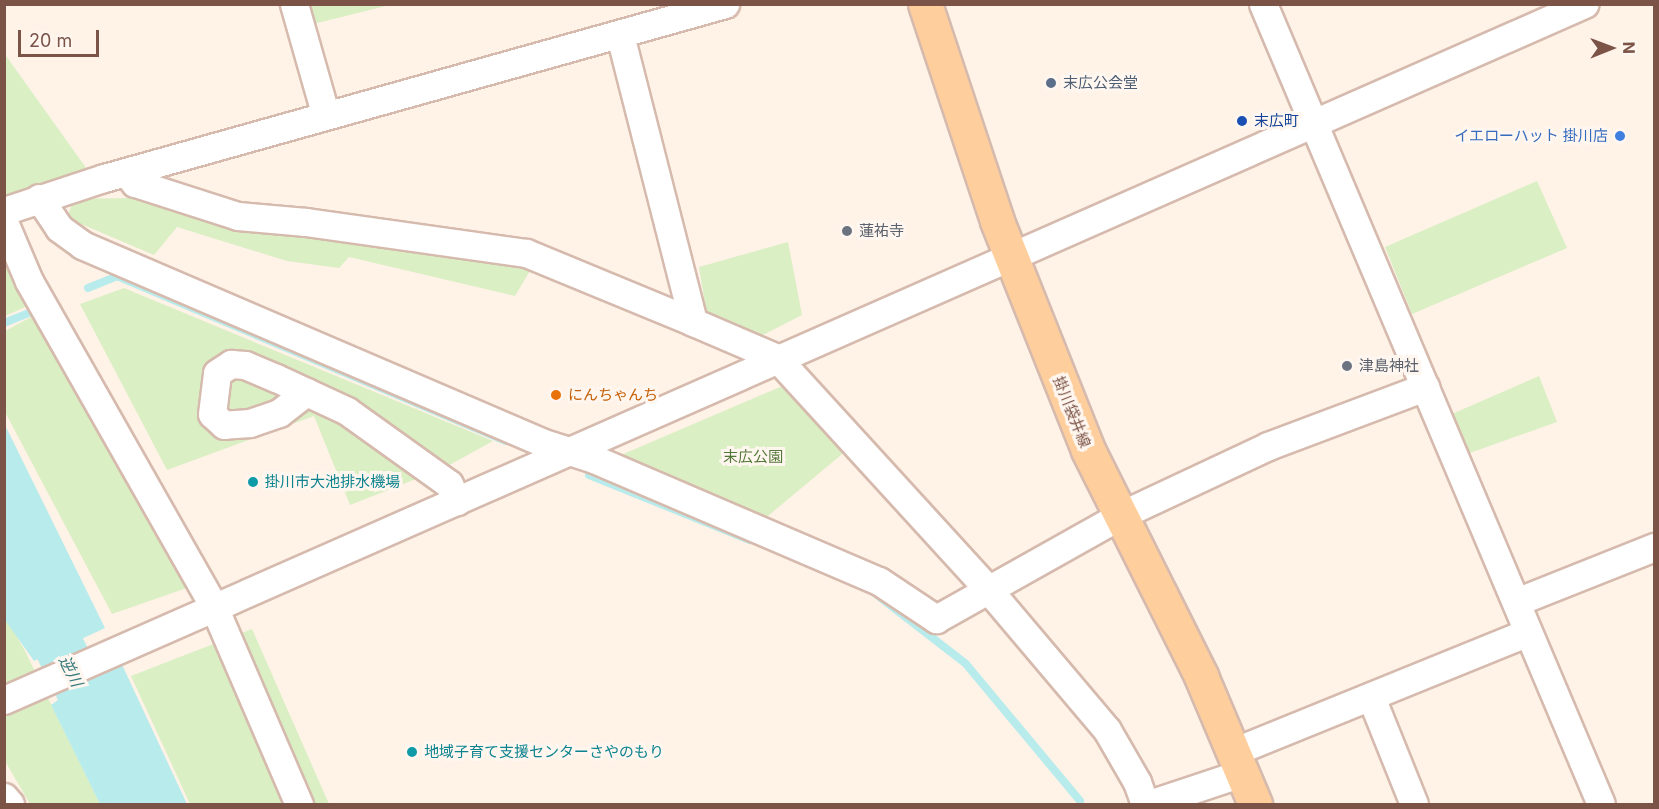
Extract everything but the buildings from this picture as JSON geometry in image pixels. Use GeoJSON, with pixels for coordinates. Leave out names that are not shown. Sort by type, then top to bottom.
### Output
{"type":"FeatureCollection","features":[{"type":"Feature","properties":{"kind":"main road","name":"掛川袋井線"},"geometry":{"type":"LineString","coordinates":[[925,4],[1010,256],[1088,450],[1121,515],[1255,804]]}},
{"type":"Feature","properties":{"kind":"street"},"geometry":{"type":"LineString","coordinates":[[294,4],[326,116]]}},
{"type":"Feature","properties":{"kind":"street"},"geometry":{"type":"LineString","coordinates":[[4,211],[126,172],[620,35],[656,14],[725,4]]}},
{"type":"Feature","properties":{"kind":"street"},"geometry":{"type":"LineString","coordinates":[[1263,4],[1601,804]]}},
{"type":"Feature","properties":{"kind":"street"},"geometry":{"type":"LineString","coordinates":[[4,700],[1584,4]]}},
{"type":"Feature","properties":{"kind":"street"},"geometry":{"type":"LineString","coordinates":[[620,35],[693,322]]}},
{"type":"Feature","properties":{"kind":"street"},"geometry":{"type":"LineString","coordinates":[[126,172],[135,183],[238,216],[306,222],[526,253],[777,358],[987,588],[1107,730],[1147,804],[1371,697],[1528,632]]}},
{"type":"Feature","properties":{"kind":"street"},"geometry":{"type":"LineString","coordinates":[[39,198],[59,228],[82,245],[568,452],[594,459],[879,580],[936,619],[987,588],[1121,515],[1268,446],[1425,387]]}},
{"type":"Feature","properties":{"kind":"street"},"geometry":{"type":"LineString","coordinates":[[4,222],[29,281],[204,612],[299,804]]}},
{"type":"Feature","properties":{"kind":"street"},"geometry":{"type":"LineString","coordinates":[[306,392],[347,411],[449,483],[457,501]]}},
{"type":"Feature","properties":{"kind":"street"},"geometry":{"type":"LineString","coordinates":[[1516,602],[1654,547]]}},
{"type":"Feature","properties":{"kind":"street"},"geometry":{"type":"LineString","coordinates":[[1371,697],[1414,804]]}},
{"type":"Feature","properties":{"kind":"street"},"geometry":{"type":"LineString","coordinates":[[4,796],[10,804]]}},
{"type":"Feature","properties":{"kind":"green space"},"geometry":{"type":"Polygon","coordinates":[[[304,4],[390,5],[309,25],[304,4]]]}},
{"type":"Feature","properties":{"kind":"green space"},"geometry":{"type":"Polygon","coordinates":[[[4,53],[89,172],[4,202],[4,53]]]}},
{"type":"Feature","properties":{"kind":"green space"},"geometry":{"type":"Polygon","coordinates":[[[1537,181],[1567,248],[1412,314],[1385,247],[1537,181]]]}},
{"type":"Feature","properties":{"kind":"green space"},"geometry":{"type":"Polygon","coordinates":[[[130,198],[534,264],[515,296],[349,257],[339,268],[287,261],[177,227],[154,255],[67,218],[74,199],[130,198]]]}},
{"type":"Feature","properties":{"kind":"green space"},"geometry":{"type":"Polygon","coordinates":[[[4,242],[32,304],[5,316],[4,316],[4,242]]]}},
{"type":"Feature","properties":{"kind":"green space"},"geometry":{"type":"Polygon","coordinates":[[[788,242],[802,315],[751,341],[707,316],[699,267],[788,242]]]}},
{"type":"Feature","properties":{"kind":"green space"},"geometry":{"type":"Polygon","coordinates":[[[124,288],[493,441],[444,468],[350,505],[314,416],[167,470],[80,304],[124,288]]]}},
{"type":"Feature","properties":{"kind":"green space"},"geometry":{"type":"Polygon","coordinates":[[[35,315],[204,582],[112,614],[5,412],[5,331],[35,315]]]}},
{"type":"Feature","properties":{"kind":"green space"},"geometry":{"type":"Polygon","coordinates":[[[1539,376],[1557,422],[1467,454],[1452,414],[1539,376]]]}},
{"type":"Feature","properties":{"kind":"green space","name":"末広公園"},"geometry":{"type":"Polygon","coordinates":[[[787,384],[847,450],[762,521],[614,458],[787,384]]]}},
{"type":"Feature","properties":{"kind":"green space"},"geometry":{"type":"Polygon","coordinates":[[[4,614],[25,651],[100,804],[30,804],[5,761],[4,614]]]}},
{"type":"Feature","properties":{"kind":"green space"},"geometry":{"type":"Polygon","coordinates":[[[252,629],[329,804],[190,804],[131,676],[252,629]]]}},
{"type":"Feature","properties":{"kind":"water"},"geometry":{"type":"Polygon","coordinates":[[[5,425],[105,628],[34,661],[5,620],[5,425]]]}},
{"type":"Feature","properties":{"kind":"water"},"geometry":{"type":"Polygon","coordinates":[[[118,656],[187,804],[100,804],[51,705],[118,656]]]}},
{"type":"Feature","properties":{"kind":"waterway"},"geometry":{"type":"LineString","coordinates":[[88,288],[117,276],[505,441]]}},
{"type":"Feature","properties":{"kind":"waterway"},"geometry":{"type":"LineString","coordinates":[[4,323],[33,311]]}},
{"type":"Feature","properties":{"kind":"waterway"},"geometry":{"type":"LineString","coordinates":[[589,475],[750,540]]}},
{"type":"Feature","properties":{"kind":"waterway","name":"逆川"},"geometry":{"type":"LineString","coordinates":[[4,537],[138,804]]}},
{"type":"Feature","properties":{"kind":"waterway"},"geometry":{"type":"LineString","coordinates":[[872,591],[966,664],[1080,801]]}},
{"type":"Feature","properties":{"kind":"place","name":"末広公会堂"},"geometry":{"type":"Point","coordinates":[1051,83]}},
{"type":"Feature","properties":{"kind":"place","name":"末広町"},"geometry":{"type":"Point","coordinates":[1242,121]}},
{"type":"Feature","properties":{"kind":"place","name":"イエローハット 掛川店"},"geometry":{"type":"Point","coordinates":[1620,136]}},
{"type":"Feature","properties":{"kind":"place","name":"蓮祐寺"},"geometry":{"type":"Point","coordinates":[847,231]}},
{"type":"Feature","properties":{"kind":"place","name":"津島神社"},"geometry":{"type":"Point","coordinates":[1347,366]}},
{"type":"Feature","properties":{"kind":"place","name":"にんちゃんち"},"geometry":{"type":"Point","coordinates":[556,395]}},
{"type":"Feature","properties":{"kind":"place","name":"掛川市大池排水機場"},"geometry":{"type":"Point","coordinates":[253,482]}},
{"type":"Feature","properties":{"kind":"place","name":"地域子育て支援センターさやのもり"},"geometry":{"type":"Point","coordinates":[412,752]}}]}
